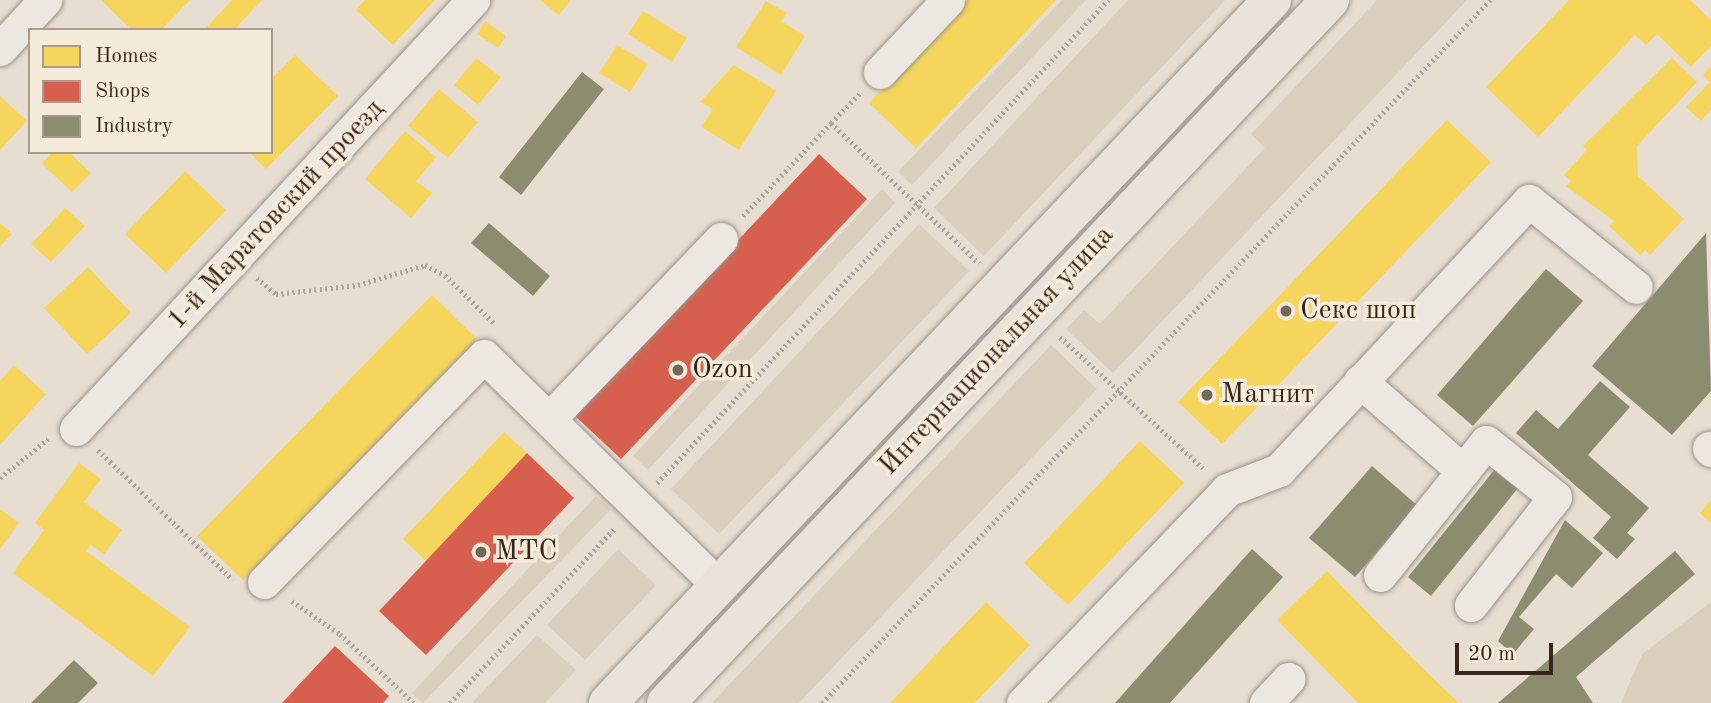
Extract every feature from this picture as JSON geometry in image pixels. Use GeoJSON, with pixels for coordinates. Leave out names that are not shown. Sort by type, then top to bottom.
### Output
{"type":"FeatureCollection","features":[{"type":"Feature","properties":{"kind":"main road","name":"Интернациональная улица"},"geometry":{"type":"LineString","coordinates":[[608,703],[1272,0]]}},
{"type":"Feature","properties":{"kind":"main road","name":"Интернациональная улица"},"geometry":{"type":"LineString","coordinates":[[666,703],[1330,0]]}},
{"type":"Feature","properties":{"kind":"street"},"geometry":{"type":"LineString","coordinates":[[0,49],[46,0]]}},
{"type":"Feature","properties":{"kind":"street","name":"1-й Маратовский проезд"},"geometry":{"type":"LineString","coordinates":[[76,429],[473,0]]}},
{"type":"Feature","properties":{"kind":"street"},"geometry":{"type":"LineString","coordinates":[[880,72],[948,0]]}},
{"type":"Feature","properties":{"kind":"street"},"geometry":{"type":"LineString","coordinates":[[1023,703],[1227,490],[1279,470],[1529,201],[1636,287]]}},
{"type":"Feature","properties":{"kind":"street"},"geometry":{"type":"LineString","coordinates":[[549,419],[721,239]]}},
{"type":"Feature","properties":{"kind":"street"},"geometry":{"type":"LineString","coordinates":[[264,582],[485,356],[719,586]]}},
{"type":"Feature","properties":{"kind":"street"},"geometry":{"type":"LineString","coordinates":[[1360,381],[1463,471]]}},
{"type":"Feature","properties":{"kind":"street"},"geometry":{"type":"LineString","coordinates":[[1380,575],[1486,442],[1555,497],[1471,605]]}},
{"type":"Feature","properties":{"kind":"street"},"geometry":{"type":"LineString","coordinates":[[1266,703],[1289,679]]}},
{"type":"Feature","properties":{"kind":"path"},"geometry":{"type":"LineString","coordinates":[[450,703],[1108,0]]}},
{"type":"Feature","properties":{"kind":"path"},"geometry":{"type":"LineString","coordinates":[[822,703],[1490,0]]}},
{"type":"Feature","properties":{"kind":"path"},"geometry":{"type":"LineString","coordinates":[[721,239],[831,123],[1002,284]]}},
{"type":"Feature","properties":{"kind":"path"},"geometry":{"type":"LineString","coordinates":[[234,260],[276,294],[358,285],[425,265],[445,275],[505,334],[485,356]]}},
{"type":"Feature","properties":{"kind":"path"},"geometry":{"type":"LineString","coordinates":[[1032,313],[1227,490]]}},
{"type":"Feature","properties":{"kind":"path"},"geometry":{"type":"LineString","coordinates":[[0,478],[39,442],[76,429]]}},
{"type":"Feature","properties":{"kind":"shaded area"},"geometry":{"type":"Polygon","coordinates":[[[1062,0],[1086,0],[912,185],[898,172],[1062,0]]]}},
{"type":"Feature","properties":{"kind":"shaded area"},"geometry":{"type":"Polygon","coordinates":[[[1128,0],[1225,0],[984,256],[934,208],[1128,0]]]}},
{"type":"Feature","properties":{"kind":"shaded area"},"geometry":{"type":"Polygon","coordinates":[[[1377,0],[1467,0],[1113,373],[1066,329],[1084,310],[1100,324],[1265,148],[1251,134],[1377,0]]]}},
{"type":"Feature","properties":{"kind":"shaded area"},"geometry":{"type":"Polygon","coordinates":[[[882,189],[895,203],[648,470],[633,456],[882,189]]]}},
{"type":"Feature","properties":{"kind":"shaded area"},"geometry":{"type":"Polygon","coordinates":[[[919,224],[969,271],[719,534],[671,489],[919,224]]]}},
{"type":"Feature","properties":{"kind":"shaded area"},"geometry":{"type":"Polygon","coordinates":[[[1051,345],[1097,389],[799,703],[712,703],[1051,345]]]}},
{"type":"Feature","properties":{"kind":"shaded area"},"geometry":{"type":"Polygon","coordinates":[[[596,496],[611,509],[423,703],[412,693],[596,496]]]}},
{"type":"Feature","properties":{"kind":"shaded area"},"geometry":{"type":"Polygon","coordinates":[[[618,549],[656,585],[585,660],[547,625],[618,549]]]}},
{"type":"Feature","properties":{"kind":"shaded area"},"geometry":{"type":"Polygon","coordinates":[[[1711,602],[1711,703],[1621,703],[1642,654],[1711,602]]]}},
{"type":"Feature","properties":{"kind":"shaded area"},"geometry":{"type":"Polygon","coordinates":[[[537,635],[576,670],[545,703],[472,703],[537,635]]]}},
{"type":"Feature","properties":{"kind":"building: Homes"},"geometry":{"type":"Polygon","coordinates":[[[101,0],[190,0],[163,28],[130,28],[101,0]]]}},
{"type":"Feature","properties":{"kind":"building: Homes"},"geometry":{"type":"Polygon","coordinates":[[[232,0],[262,0],[236,28],[206,28],[232,0]]]}},
{"type":"Feature","properties":{"kind":"building: Homes"},"geometry":{"type":"Polygon","coordinates":[[[365,0],[435,0],[393,45],[356,10],[365,0]]]}},
{"type":"Feature","properties":{"kind":"building: Homes"},"geometry":{"type":"Polygon","coordinates":[[[540,0],[571,0],[559,15],[540,0]]]}},
{"type":"Feature","properties":{"kind":"building: Homes"},"geometry":{"type":"Polygon","coordinates":[[[967,0],[1056,0],[916,148],[869,103],[967,0]]]}},
{"type":"Feature","properties":{"kind":"building: Homes"},"geometry":{"type":"Polygon","coordinates":[[[1569,0],[1690,0],[1711,20],[1711,46],[1691,67],[1657,34],[1646,45],[1635,35],[1538,137],[1486,87],[1569,0]]]}},
{"type":"Feature","properties":{"kind":"building: Homes"},"geometry":{"type":"Polygon","coordinates":[[[766,1],[787,13],[781,21],[805,36],[781,75],[736,47],[766,1]]]}},
{"type":"Feature","properties":{"kind":"building: Homes"},"geometry":{"type":"Polygon","coordinates":[[[643,11],[687,38],[672,62],[628,34],[643,11]]]}},
{"type":"Feature","properties":{"kind":"building: Homes"},"geometry":{"type":"Polygon","coordinates":[[[485,21],[506,36],[498,48],[477,34],[485,21]]]}},
{"type":"Feature","properties":{"kind":"building: Homes"},"geometry":{"type":"Polygon","coordinates":[[[617,45],[648,64],[630,92],[599,73],[617,45]]]}},
{"type":"Feature","properties":{"kind":"building: Homes"},"geometry":{"type":"Polygon","coordinates":[[[295,55],[338,96],[266,169],[251,154],[273,154],[273,77],[295,55]]]}},
{"type":"Feature","properties":{"kind":"building: Homes"},"geometry":{"type":"Polygon","coordinates":[[[476,58],[501,77],[478,105],[454,85],[476,58]]]}},
{"type":"Feature","properties":{"kind":"building: Homes"},"geometry":{"type":"Polygon","coordinates":[[[1672,58],[1697,82],[1637,146],[1638,176],[1684,219],[1650,255],[1645,250],[1640,255],[1609,226],[1614,221],[1566,186],[1571,181],[1564,175],[1587,150],[1583,146],[1672,58]]]}},
{"type":"Feature","properties":{"kind":"building: Homes"},"geometry":{"type":"Polygon","coordinates":[[[734,65],[776,91],[739,150],[701,127],[713,109],[700,102],[734,65]]]}},
{"type":"Feature","properties":{"kind":"building: Homes"},"geometry":{"type":"Polygon","coordinates":[[[1711,66],[1711,110],[1701,121],[1686,107],[1710,82],[1703,75],[1711,66]]]}},
{"type":"Feature","properties":{"kind":"building: Homes"},"geometry":{"type":"Polygon","coordinates":[[[439,89],[478,122],[448,158],[408,126],[439,89]]]}},
{"type":"Feature","properties":{"kind":"building: Homes"},"geometry":{"type":"Polygon","coordinates":[[[0,96],[27,121],[0,150],[0,96]]]}},
{"type":"Feature","properties":{"kind":"building: Homes"},"geometry":{"type":"Polygon","coordinates":[[[1447,120],[1491,162],[1222,444],[1178,402],[1447,120]]]}},
{"type":"Feature","properties":{"kind":"building: Homes"},"geometry":{"type":"Polygon","coordinates":[[[405,131],[436,157],[416,181],[432,193],[411,218],[365,179],[405,131]]]}},
{"type":"Feature","properties":{"kind":"building: Homes"},"geometry":{"type":"Polygon","coordinates":[[[50,154],[71,154],[91,173],[72,192],[42,164],[50,154]]]}},
{"type":"Feature","properties":{"kind":"building: Homes"},"geometry":{"type":"Polygon","coordinates":[[[185,171],[226,210],[166,273],[125,234],[185,171]]]}},
{"type":"Feature","properties":{"kind":"building: Homes"},"geometry":{"type":"Polygon","coordinates":[[[65,208],[85,226],[51,262],[31,244],[65,208]]]}},
{"type":"Feature","properties":{"kind":"building: Homes"},"geometry":{"type":"Polygon","coordinates":[[[0,223],[12,234],[0,246],[0,223]]]}},
{"type":"Feature","properties":{"kind":"building: Homes"},"geometry":{"type":"Polygon","coordinates":[[[88,267],[131,313],[87,354],[44,308],[88,267]]]}},
{"type":"Feature","properties":{"kind":"building: Homes"},"geometry":{"type":"Polygon","coordinates":[[[432,295],[477,339],[243,580],[197,536],[432,295]]]}},
{"type":"Feature","properties":{"kind":"building: Homes"},"geometry":{"type":"Polygon","coordinates":[[[14,365],[46,394],[0,445],[0,381],[14,365]]]}},
{"type":"Feature","properties":{"kind":"building: Homes"},"geometry":{"type":"Polygon","coordinates":[[[504,432],[527,453],[426,561],[403,539],[504,432]]]}},
{"type":"Feature","properties":{"kind":"building: Homes"},"geometry":{"type":"Polygon","coordinates":[[[1140,441],[1184,483],[1068,605],[1024,563],[1140,441]]]}},
{"type":"Feature","properties":{"kind":"building: Homes"},"geometry":{"type":"Polygon","coordinates":[[[79,463],[101,479],[84,502],[122,530],[104,554],[91,545],[86,551],[190,627],[153,676],[13,573],[44,530],[35,523],[79,463]]]}},
{"type":"Feature","properties":{"kind":"building: Homes"},"geometry":{"type":"Polygon","coordinates":[[[1711,500],[1711,523],[1700,513],[1711,500]]]}},
{"type":"Feature","properties":{"kind":"building: Homes"},"geometry":{"type":"Polygon","coordinates":[[[0,509],[19,523],[0,549],[0,509]]]}},
{"type":"Feature","properties":{"kind":"building: Homes"},"geometry":{"type":"Polygon","coordinates":[[[1327,571],[1459,703],[1358,703],[1277,620],[1327,571]]]}},
{"type":"Feature","properties":{"kind":"building: Homes"},"geometry":{"type":"Polygon","coordinates":[[[986,602],[1030,645],[975,703],[890,703],[986,602]]]}},
{"type":"Feature","properties":{"kind":"building: Shops"},"geometry":{"type":"Polygon","coordinates":[[[819,154],[867,199],[621,459],[574,415],[819,154]]]}},
{"type":"Feature","properties":{"kind":"building: Shops"},"geometry":{"type":"Polygon","coordinates":[[[527,453],[574,498],[426,655],[379,611],[527,453]]]}},
{"type":"Feature","properties":{"kind":"building: Shops"},"geometry":{"type":"Polygon","coordinates":[[[335,646],[389,696],[383,703],[282,703],[335,646]]]}},
{"type":"Feature","properties":{"kind":"building: Industry"},"geometry":{"type":"Polygon","coordinates":[[[582,72],[604,89],[521,195],[499,177],[582,72]]]}},
{"type":"Feature","properties":{"kind":"building: Industry"},"geometry":{"type":"Polygon","coordinates":[[[489,223],[550,276],[533,296],[471,243],[489,223]]]}},
{"type":"Feature","properties":{"kind":"building: Industry"},"geometry":{"type":"Polygon","coordinates":[[[1706,233],[1711,391],[1672,435],[1592,366],[1706,233]]]}},
{"type":"Feature","properties":{"kind":"building: Industry"},"geometry":{"type":"Polygon","coordinates":[[[1546,269],[1583,301],[1473,426],[1437,395],[1546,269]]]}},
{"type":"Feature","properties":{"kind":"building: Industry"},"geometry":{"type":"Polygon","coordinates":[[[1600,381],[1630,407],[1588,455],[1649,508],[1627,533],[1635,539],[1617,559],[1593,538],[1611,517],[1516,433],[1536,410],[1558,429],[1600,381]]]}},
{"type":"Feature","properties":{"kind":"building: Industry"},"geometry":{"type":"Polygon","coordinates":[[[1372,466],[1418,506],[1355,577],[1309,538],[1372,466]]]}},
{"type":"Feature","properties":{"kind":"building: Industry"},"geometry":{"type":"Polygon","coordinates":[[[1495,469],[1518,488],[1431,596],[1408,577],[1495,469]]]}},
{"type":"Feature","properties":{"kind":"building: Industry"},"geometry":{"type":"Polygon","coordinates":[[[1565,520],[1603,553],[1572,588],[1556,574],[1519,617],[1534,629],[1513,654],[1498,641],[1565,520]]]}},
{"type":"Feature","properties":{"kind":"building: Industry"},"geometry":{"type":"Polygon","coordinates":[[[1252,549],[1283,577],[1170,703],[1115,703],[1252,549]]]}},
{"type":"Feature","properties":{"kind":"building: Industry"},"geometry":{"type":"Polygon","coordinates":[[[1675,551],[1695,574],[1576,677],[1593,703],[1498,703],[1675,551]]]}},
{"type":"Feature","properties":{"kind":"building: Industry"},"geometry":{"type":"Polygon","coordinates":[[[74,660],[98,683],[78,703],[31,703],[74,660]]]}},
{"type":"Feature","properties":{"kind":"place","name":"Секс шоп"},"geometry":{"type":"Point","coordinates":[1286,311]}},
{"type":"Feature","properties":{"kind":"place","name":"Ozon"},"geometry":{"type":"Point","coordinates":[678,370]}},
{"type":"Feature","properties":{"kind":"place","name":"Магнит"},"geometry":{"type":"Point","coordinates":[1207,395]}},
{"type":"Feature","properties":{"kind":"place","name":"МТС"},"geometry":{"type":"Point","coordinates":[481,552]}}]}
